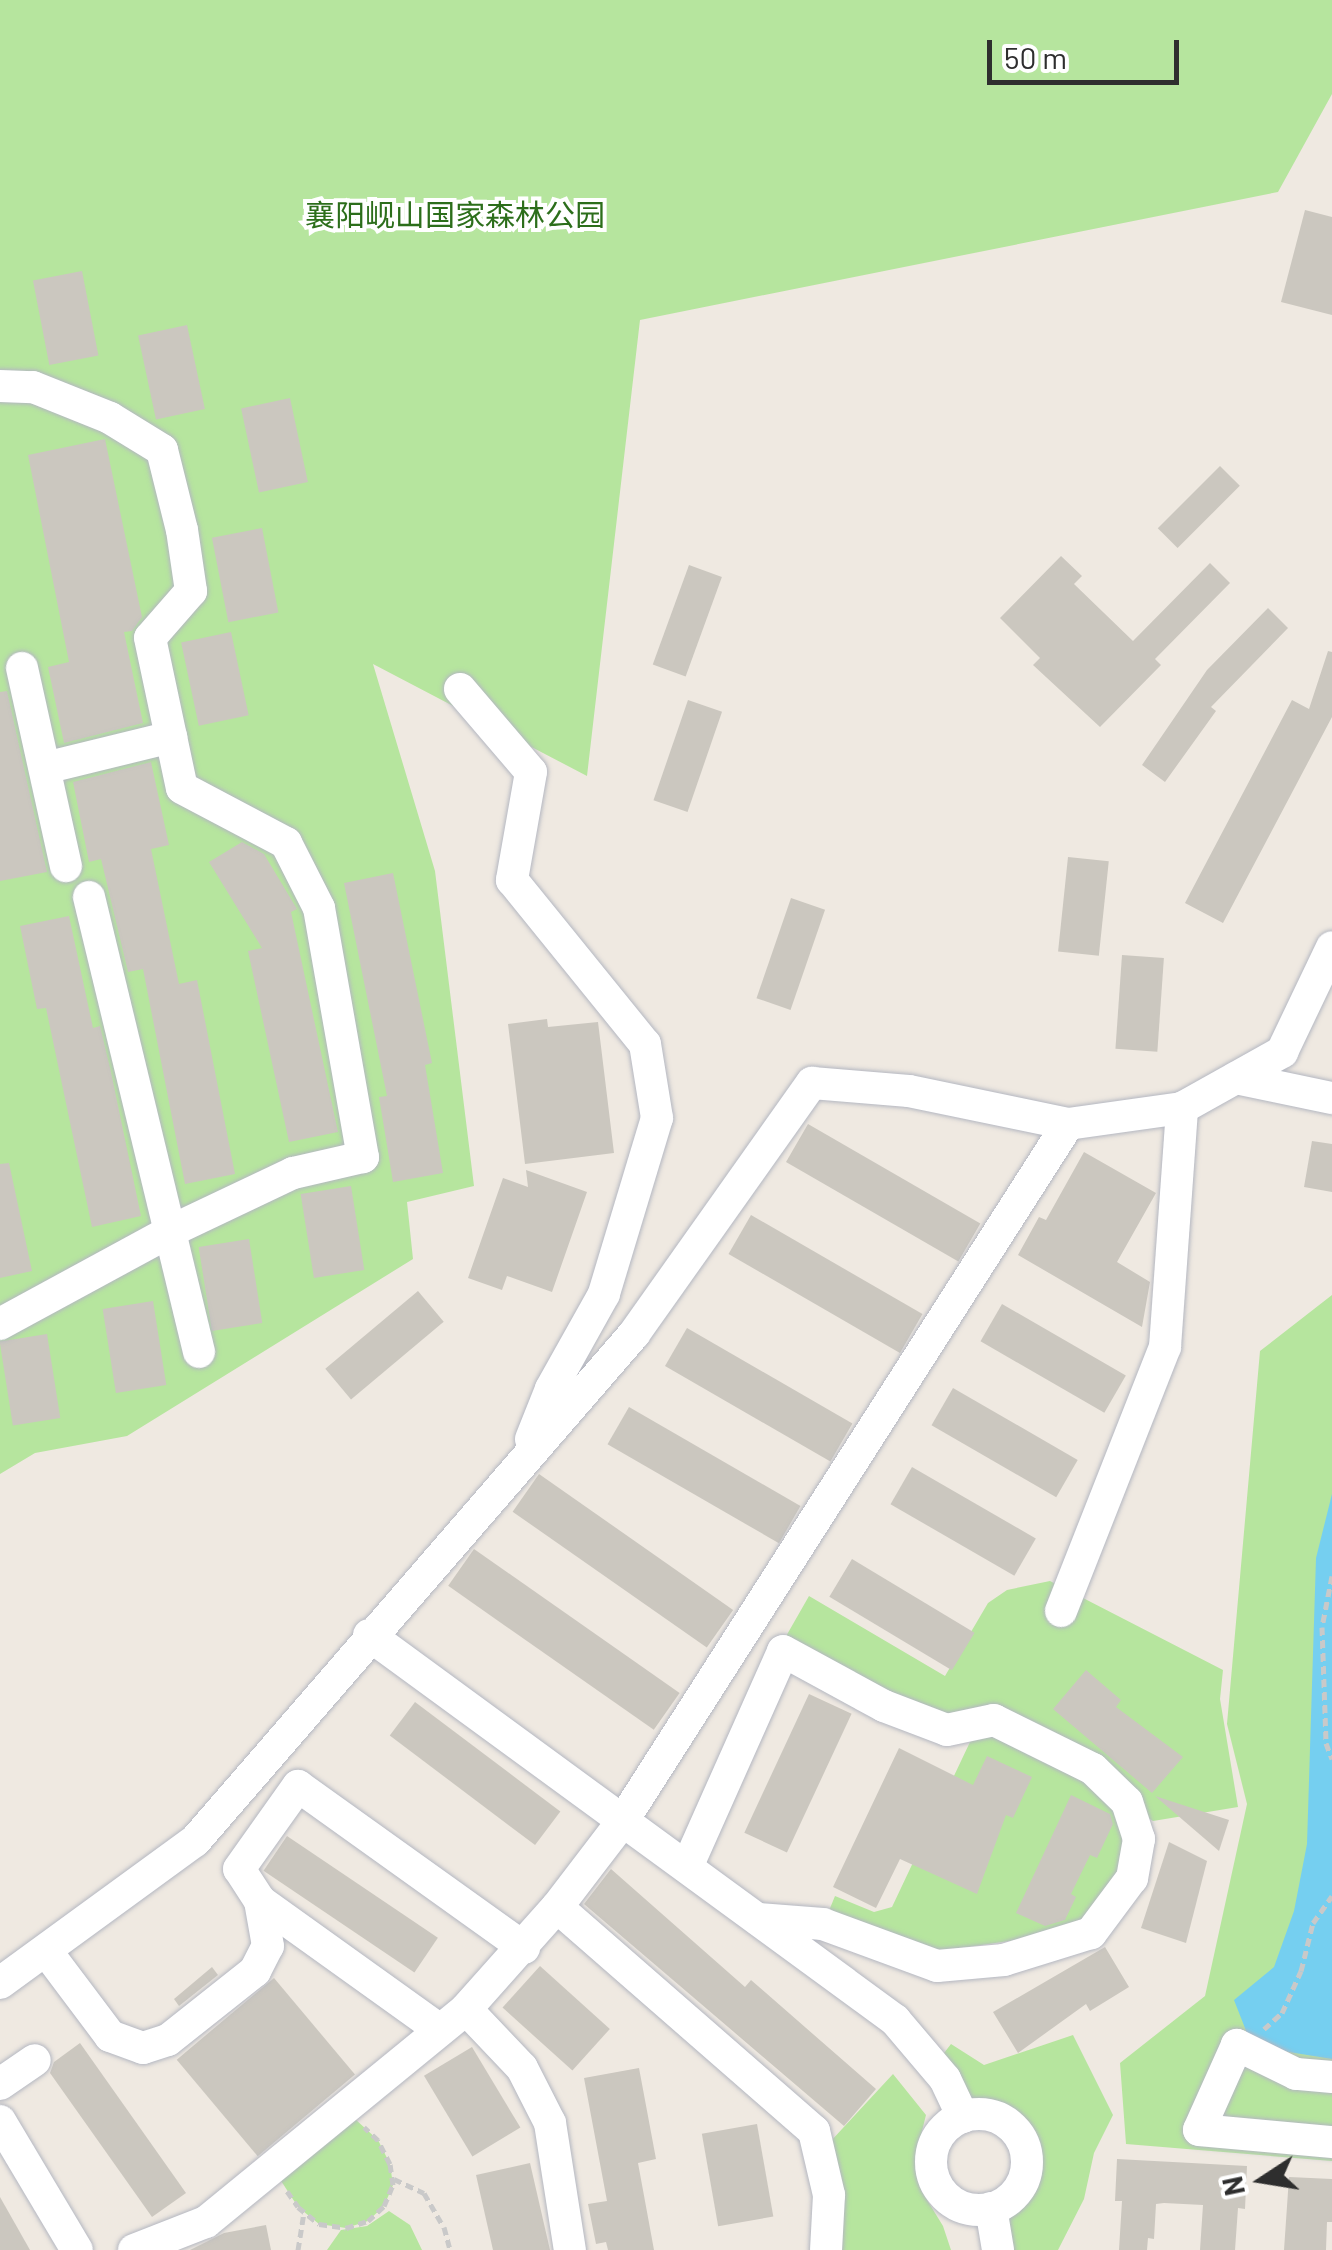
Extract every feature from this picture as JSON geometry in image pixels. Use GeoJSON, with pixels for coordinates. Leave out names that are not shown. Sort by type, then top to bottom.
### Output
{"type":"FeatureCollection","features":[{"type":"Feature","properties":{"kind":"street"},"geometry":{"type":"LineString","coordinates":[[0,386],[33,386],[110,418],[162,450],[182,530],[190,591],[150,638],[182,788],[286,843],[319,908],[363,1157],[292,1173],[170,1232],[0,1324]]}},
{"type":"Feature","properties":{"kind":"street"},"geometry":{"type":"LineString","coordinates":[[22,668],[66,866]]}},
{"type":"Feature","properties":{"kind":"street"},"geometry":{"type":"LineString","coordinates":[[460,689],[531,772],[512,880],[646,1044],[657,1118],[604,1294],[551,1388],[521,1461]]}},
{"type":"Feature","properties":{"kind":"street"},"geometry":{"type":"LineString","coordinates":[[45,768],[171,737]]}},
{"type":"Feature","properties":{"kind":"street"},"geometry":{"type":"LineString","coordinates":[[89,897],[199,1352]]}},
{"type":"Feature","properties":{"kind":"street"},"geometry":{"type":"LineString","coordinates":[[0,1983],[47,1952],[204,1829],[369,1634],[634,1334],[812,1082],[909,1092],[1068,1124],[1182,1108],[1282,1052],[1332,947]]}},
{"type":"Feature","properties":{"kind":"street"},"geometry":{"type":"LineString","coordinates":[[1236,1078],[1332,1098]]}},
{"type":"Feature","properties":{"kind":"street"},"geometry":{"type":"LineString","coordinates":[[1062,1611],[1166,1347],[1182,1108]]}},
{"type":"Feature","properties":{"kind":"street"},"geometry":{"type":"LineString","coordinates":[[155,2246],[206,2222],[466,2009],[558,1908],[622,1822],[1068,1124]]}},
{"type":"Feature","properties":{"kind":"street"},"geometry":{"type":"LineString","coordinates":[[369,1634],[894,2020],[945,2079],[962,2116]]}},
{"type":"Feature","properties":{"kind":"street"},"geometry":{"type":"LineString","coordinates":[[687,1867],[783,1651],[884,1706],[947,1730],[994,1720],[1093,1768],[1127,1802],[1139,1840],[1132,1878],[1091,1933],[1004,1960],[937,1966],[823,1924],[758,1919]]}},
{"type":"Feature","properties":{"kind":"street"},"geometry":{"type":"LineString","coordinates":[[239,1869],[298,1786],[524,1948]]}},
{"type":"Feature","properties":{"kind":"street"},"geometry":{"type":"LineString","coordinates":[[204,1829],[239,1869],[260,1902],[440,2030]]}},
{"type":"Feature","properties":{"kind":"street"},"geometry":{"type":"LineString","coordinates":[[47,1952],[110,2036],[144,2048],[168,2040],[255,1971],[268,1946],[260,1902]]}},
{"type":"Feature","properties":{"kind":"street"},"geometry":{"type":"LineString","coordinates":[[558,1908],[814,2131],[829,2194],[826,2250]]}},
{"type":"Feature","properties":{"kind":"street"},"geometry":{"type":"LineString","coordinates":[[466,2009],[522,2068],[550,2123],[570,2250]]}},
{"type":"Feature","properties":{"kind":"street"},"geometry":{"type":"LineString","coordinates":[[1332,2077],[1296,2074],[1237,2045],[1200,2130],[1332,2142]]}},
{"type":"Feature","properties":{"kind":"street"},"geometry":{"type":"LineString","coordinates":[[0,2084],[35,2060]]}},
{"type":"Feature","properties":{"kind":"street"},"geometry":{"type":"LineString","coordinates":[[962,2116],[995,2116],[1020,2137],[1026,2153],[1021,2185],[1011,2198],[991,2208],[966,2208],[952,2201],[934,2178],[933,2148],[940,2135],[962,2116]]}},
{"type":"Feature","properties":{"kind":"street"},"geometry":{"type":"LineString","coordinates":[[0,2121],[77,2250]]}},
{"type":"Feature","properties":{"kind":"street"},"geometry":{"type":"LineString","coordinates":[[991,2208],[998,2250]]}},
{"type":"Feature","properties":{"kind":"path"},"geometry":{"type":"LineString","coordinates":[[1332,1576],[1322,1627],[1326,1744],[1332,1759]]}},
{"type":"Feature","properties":{"kind":"path"},"geometry":{"type":"LineString","coordinates":[[1244,2048],[1282,2013],[1301,1971],[1313,1923],[1332,1896]]}},
{"type":"Feature","properties":{"kind":"path"},"geometry":{"type":"LineString","coordinates":[[272,2167],[304,2212],[319,2224],[346,2228],[368,2221],[384,2206],[392,2178],[378,2140],[344,2109]]}},
{"type":"Feature","properties":{"kind":"path"},"geometry":{"type":"LineString","coordinates":[[392,2178],[424,2193],[450,2250]]}},
{"type":"Feature","properties":{"kind":"path"},"geometry":{"type":"LineString","coordinates":[[298,2250],[304,2212]]}},
{"type":"Feature","properties":{"kind":"green space","name":"襄阳岘山国家森林公园"},"geometry":{"type":"Polygon","coordinates":[[[0,0],[1332,0],[1332,94],[1278,192],[640,320],[587,776],[373,664],[435,871],[474,1186],[407,1202],[413,1259],[127,1436],[35,1453],[0,1474],[0,0]]]}},
{"type":"Feature","properties":{"kind":"green space"},"geometry":{"type":"Polygon","coordinates":[[[1332,1295],[1332,2161],[1126,2144],[1120,2063],[1205,1996],[1247,1804],[1227,1724],[1260,1351],[1332,1295]]]}},
{"type":"Feature","properties":{"kind":"green space"},"geometry":{"type":"Polygon","coordinates":[[[1050,1581],[1223,1670],[1220,1699],[1238,1807],[1153,1821],[1140,1813],[1098,1760],[926,1712],[785,1638],[809,1596],[945,1676],[988,1603],[1007,1590],[1050,1581]]]}},
{"type":"Feature","properties":{"kind":"green space"},"geometry":{"type":"Polygon","coordinates":[[[980,1732],[1079,1773],[1120,1805],[1128,1867],[1078,1931],[940,1951],[826,1918],[835,1896],[874,1912],[892,1907],[970,1742],[980,1732]]]}},
{"type":"Feature","properties":{"kind":"green space"},"geometry":{"type":"Polygon","coordinates":[[[1073,2035],[1113,2115],[1094,2153],[1084,2199],[1058,2250],[1011,2250],[1004,2210],[1028,2204],[1038,2163],[1017,2115],[991,2101],[966,2103],[944,2053],[951,2044],[984,2065],[1073,2035]]]}},
{"type":"Feature","properties":{"kind":"green space"},"geometry":{"type":"Polygon","coordinates":[[[893,2074],[926,2115],[921,2135],[921,2190],[943,2226],[951,2250],[839,2250],[830,2142],[893,2074]]]}},
{"type":"Feature","properties":{"kind":"green space"},"geometry":{"type":"Polygon","coordinates":[[[344,2109],[378,2140],[390,2164],[393,2185],[384,2206],[368,2221],[346,2228],[319,2224],[298,2207],[272,2167],[344,2109]]]}},
{"type":"Feature","properties":{"kind":"green space"},"geometry":{"type":"Polygon","coordinates":[[[389,2211],[410,2225],[422,2250],[327,2250],[341,2230],[367,2226],[389,2211]]]}},
{"type":"Feature","properties":{"kind":"water"},"geometry":{"type":"Polygon","coordinates":[[[1332,1494],[1332,2059],[1252,2046],[1234,2000],[1274,1967],[1294,1911],[1307,1844],[1316,1558],[1332,1494]]]}},
{"type":"Feature","properties":{"kind":"building"},"geometry":{"type":"Polygon","coordinates":[[[1305,210],[1332,217],[1332,315],[1281,302],[1305,210]]]}},
{"type":"Feature","properties":{"kind":"building"},"geometry":{"type":"Polygon","coordinates":[[[82,271],[98,355],[49,365],[33,281],[82,271]]]}},
{"type":"Feature","properties":{"kind":"building"},"geometry":{"type":"Polygon","coordinates":[[[187,325],[205,409],[156,420],[138,335],[187,325]]]}},
{"type":"Feature","properties":{"kind":"building"},"geometry":{"type":"Polygon","coordinates":[[[290,398],[308,482],[259,493],[241,408],[290,398]]]}},
{"type":"Feature","properties":{"kind":"building"},"geometry":{"type":"Polygon","coordinates":[[[105,439],[142,617],[132,631],[124,632],[143,723],[64,743],[48,667],[69,662],[28,455],[105,439]]]}},
{"type":"Feature","properties":{"kind":"building"},"geometry":{"type":"Polygon","coordinates":[[[1220,466],[1240,486],[1178,548],[1158,528],[1220,466]]]}},
{"type":"Feature","properties":{"kind":"building"},"geometry":{"type":"Polygon","coordinates":[[[262,528],[278,612],[228,622],[212,538],[262,528]]]}},
{"type":"Feature","properties":{"kind":"building"},"geometry":{"type":"Polygon","coordinates":[[[1061,556],[1082,576],[1074,584],[1133,641],[1210,563],[1230,583],[1155,659],[1161,665],[1100,727],[1033,665],[1040,658],[1000,618],[1061,556]]]}},
{"type":"Feature","properties":{"kind":"building"},"geometry":{"type":"Polygon","coordinates":[[[689,565],[722,577],[686,677],[653,665],[689,565]]]}},
{"type":"Feature","properties":{"kind":"building"},"geometry":{"type":"Polygon","coordinates":[[[1268,608],[1288,628],[1211,707],[1216,711],[1165,782],[1142,765],[1207,670],[1268,608]]]}},
{"type":"Feature","properties":{"kind":"building"},"geometry":{"type":"Polygon","coordinates":[[[231,632],[249,715],[199,726],[181,643],[231,632]]]}},
{"type":"Feature","properties":{"kind":"building"},"geometry":{"type":"Polygon","coordinates":[[[1328,651],[1332,652],[1332,717],[1223,923],[1185,903],[1292,700],[1309,709],[1328,651]]]}},
{"type":"Feature","properties":{"kind":"building"},"geometry":{"type":"Polygon","coordinates":[[[7,691],[47,872],[0,881],[0,692],[7,691]]]}},
{"type":"Feature","properties":{"kind":"building"},"geometry":{"type":"Polygon","coordinates":[[[688,700],[722,712],[688,812],[653,800],[688,700]]]}},
{"type":"Feature","properties":{"kind":"building"},"geometry":{"type":"Polygon","coordinates":[[[151,762],[169,845],[151,849],[179,984],[197,980],[235,1174],[185,1184],[143,969],[128,972],[101,859],[89,862],[73,782],[151,762]]]}},
{"type":"Feature","properties":{"kind":"building"},"geometry":{"type":"Polygon","coordinates":[[[242,842],[264,854],[297,909],[291,912],[338,1132],[289,1142],[248,951],[262,948],[209,862],[242,842]]]}},
{"type":"Feature","properties":{"kind":"building"},"geometry":{"type":"Polygon","coordinates":[[[1068,857],[1109,861],[1099,956],[1058,951],[1068,857]]]}},
{"type":"Feature","properties":{"kind":"building"},"geometry":{"type":"Polygon","coordinates":[[[393,873],[432,1063],[425,1065],[443,1173],[393,1182],[379,1097],[387,1096],[344,883],[393,873]]]}},
{"type":"Feature","properties":{"kind":"building"},"geometry":{"type":"Polygon","coordinates":[[[791,898],[825,910],[791,1010],[756,998],[791,898]]]}},
{"type":"Feature","properties":{"kind":"building"},"geometry":{"type":"Polygon","coordinates":[[[69,916],[93,1028],[100,1026],[141,1216],[92,1227],[46,1008],[37,1009],[20,926],[69,916]]]}},
{"type":"Feature","properties":{"kind":"building"},"geometry":{"type":"Polygon","coordinates":[[[1122,955],[1164,958],[1157,1052],[1115,1049],[1122,955]]]}},
{"type":"Feature","properties":{"kind":"building"},"geometry":{"type":"Polygon","coordinates":[[[547,1019],[548,1027],[598,1022],[614,1153],[525,1164],[508,1024],[547,1019]]]}},
{"type":"Feature","properties":{"kind":"building"},"geometry":{"type":"Polygon","coordinates":[[[808,1124],[980,1224],[958,1262],[786,1162],[808,1124]]]}},
{"type":"Feature","properties":{"kind":"building"},"geometry":{"type":"Polygon","coordinates":[[[1312,1141],[1332,1144],[1332,1192],[1304,1187],[1312,1141]]]}},
{"type":"Feature","properties":{"kind":"building"},"geometry":{"type":"Polygon","coordinates":[[[1084,1152],[1156,1193],[1117,1262],[1150,1282],[1142,1327],[1018,1255],[1039,1217],[1046,1220],[1084,1152]]]}},
{"type":"Feature","properties":{"kind":"building"},"geometry":{"type":"Polygon","coordinates":[[[9,1163],[32,1271],[0,1278],[0,1164],[9,1163]]]}},
{"type":"Feature","properties":{"kind":"building"},"geometry":{"type":"Polygon","coordinates":[[[526,1170],[587,1192],[552,1292],[507,1276],[502,1290],[468,1278],[503,1178],[528,1187],[526,1170]]]}},
{"type":"Feature","properties":{"kind":"building"},"geometry":{"type":"Polygon","coordinates":[[[351,1186],[364,1270],[314,1278],[301,1194],[351,1186]]]}},
{"type":"Feature","properties":{"kind":"building"},"geometry":{"type":"Polygon","coordinates":[[[751,1215],[922,1314],[900,1353],[728,1254],[751,1215]]]}},
{"type":"Feature","properties":{"kind":"building"},"geometry":{"type":"Polygon","coordinates":[[[249,1239],[262,1323],[212,1331],[199,1247],[249,1239]]]}},
{"type":"Feature","properties":{"kind":"building"},"geometry":{"type":"Polygon","coordinates":[[[418,1291],[444,1322],[351,1399],[325,1369],[418,1291]]]}},
{"type":"Feature","properties":{"kind":"building"},"geometry":{"type":"Polygon","coordinates":[[[153,1301],[166,1385],[116,1393],[103,1309],[153,1301]]]}},
{"type":"Feature","properties":{"kind":"building"},"geometry":{"type":"Polygon","coordinates":[[[1002,1304],[1126,1375],[1104,1413],[980,1341],[1002,1304]]]}},
{"type":"Feature","properties":{"kind":"building"},"geometry":{"type":"Polygon","coordinates":[[[687,1328],[852,1424],[830,1462],[665,1366],[687,1328]]]}},
{"type":"Feature","properties":{"kind":"building"},"geometry":{"type":"Polygon","coordinates":[[[47,1334],[60,1418],[13,1425],[0,1341],[47,1334]]]}},
{"type":"Feature","properties":{"kind":"building"},"geometry":{"type":"Polygon","coordinates":[[[953,1388],[1078,1460],[1056,1497],[932,1425],[953,1388]]]}},
{"type":"Feature","properties":{"kind":"building"},"geometry":{"type":"Polygon","coordinates":[[[629,1407],[800,1506],[779,1543],[608,1444],[629,1407]]]}},
{"type":"Feature","properties":{"kind":"building"},"geometry":{"type":"Polygon","coordinates":[[[912,1467],[1036,1538],[1014,1576],[890,1504],[912,1467]]]}},
{"type":"Feature","properties":{"kind":"building"},"geometry":{"type":"Polygon","coordinates":[[[539,1474],[733,1610],[707,1648],[513,1512],[539,1474]]]}},
{"type":"Feature","properties":{"kind":"building"},"geometry":{"type":"Polygon","coordinates":[[[474,1549],[680,1693],[654,1730],[448,1586],[474,1549]]]}},
{"type":"Feature","properties":{"kind":"building"},"geometry":{"type":"Polygon","coordinates":[[[852,1559],[975,1633],[952,1670],[829,1597],[852,1559]]]}},
{"type":"Feature","properties":{"kind":"building"},"geometry":{"type":"Polygon","coordinates":[[[1086,1670],[1121,1700],[1116,1707],[1183,1757],[1152,1793],[1053,1709],[1086,1670]]]}},
{"type":"Feature","properties":{"kind":"building"},"geometry":{"type":"Polygon","coordinates":[[[809,1694],[852,1714],[787,1853],[744,1833],[809,1694]]]}},
{"type":"Feature","properties":{"kind":"building"},"geometry":{"type":"Polygon","coordinates":[[[415,1702],[560,1812],[535,1845],[390,1736],[415,1702]]]}},
{"type":"Feature","properties":{"kind":"building"},"geometry":{"type":"Polygon","coordinates":[[[899,1748],[973,1785],[987,1756],[1032,1777],[1013,1818],[1006,1815],[977,1894],[900,1859],[876,1908],[833,1887],[899,1748]]]}},
{"type":"Feature","properties":{"kind":"building"},"geometry":{"type":"Polygon","coordinates":[[[1071,1795],[1110,1814],[1113,1824],[1097,1858],[1090,1855],[1071,1894],[1076,1897],[1065,1920],[1045,1926],[1016,1913],[1071,1795]]]}},
{"type":"Feature","properties":{"kind":"building"},"geometry":{"type":"Polygon","coordinates":[[[1155,1796],[1229,1820],[1219,1851],[1155,1796]]]}},
{"type":"Feature","properties":{"kind":"building"},"geometry":{"type":"Polygon","coordinates":[[[287,1836],[438,1938],[414,1973],[264,1871],[287,1836]]]}},
{"type":"Feature","properties":{"kind":"building"},"geometry":{"type":"Polygon","coordinates":[[[1169,1842],[1207,1861],[1186,1943],[1141,1928],[1169,1842]]]}},
{"type":"Feature","properties":{"kind":"building"},"geometry":{"type":"Polygon","coordinates":[[[611,1869],[745,1987],[751,1980],[876,2089],[844,2126],[584,1904],[611,1869]]]}},
{"type":"Feature","properties":{"kind":"building"},"geometry":{"type":"Polygon","coordinates":[[[1105,1947],[1129,1987],[1090,2011],[1086,2004],[1018,2053],[993,2012],[1105,1947]]]}},
{"type":"Feature","properties":{"kind":"building"},"geometry":{"type":"Polygon","coordinates":[[[540,1966],[610,2029],[572,2071],[503,2008],[540,1966]]]}},
{"type":"Feature","properties":{"kind":"building"},"geometry":{"type":"Polygon","coordinates":[[[212,1967],[218,1975],[179,2006],[174,1999],[212,1967]]]}},
{"type":"Feature","properties":{"kind":"building"},"geometry":{"type":"Polygon","coordinates":[[[274,1978],[355,2075],[258,2156],[177,2060],[274,1978]]]}},
{"type":"Feature","properties":{"kind":"building"},"geometry":{"type":"Polygon","coordinates":[[[80,2043],[186,2193],[152,2217],[50,2073],[54,2062],[80,2043]]]}},
{"type":"Feature","properties":{"kind":"building"},"geometry":{"type":"Polygon","coordinates":[[[472,2047],[520,2128],[472,2156],[424,2076],[472,2047]]]}},
{"type":"Feature","properties":{"kind":"building"},"geometry":{"type":"Polygon","coordinates":[[[639,2068],[656,2159],[638,2163],[654,2250],[608,2250],[606,2242],[596,2244],[588,2204],[607,2201],[584,2078],[639,2068]]]}},
{"type":"Feature","properties":{"kind":"building"},"geometry":{"type":"Polygon","coordinates":[[[757,2124],[773,2217],[718,2226],[702,2134],[757,2124]]]}},
{"type":"Feature","properties":{"kind":"building"},"geometry":{"type":"Polygon","coordinates":[[[1117,2159],[1247,2166],[1245,2209],[1238,2208],[1235,2250],[1200,2250],[1203,2205],[1164,2203],[1156,2204],[1154,2239],[1148,2238],[1147,2250],[1119,2250],[1122,2201],[1115,2201],[1117,2159]]]}},
{"type":"Feature","properties":{"kind":"building"},"geometry":{"type":"Polygon","coordinates":[[[530,2163],[550,2250],[493,2250],[476,2175],[530,2163]]]}},
{"type":"Feature","properties":{"kind":"building"},"geometry":{"type":"Polygon","coordinates":[[[1289,2177],[1332,2179],[1332,2222],[1327,2222],[1326,2250],[1284,2250],[1289,2177]]]}},
{"type":"Feature","properties":{"kind":"building"},"geometry":{"type":"Polygon","coordinates":[[[0,2197],[30,2250],[0,2250],[0,2197]]]}},
{"type":"Feature","properties":{"kind":"building"},"geometry":{"type":"Polygon","coordinates":[[[266,2225],[271,2250],[190,2250],[224,2233],[266,2225]]]}}]}
